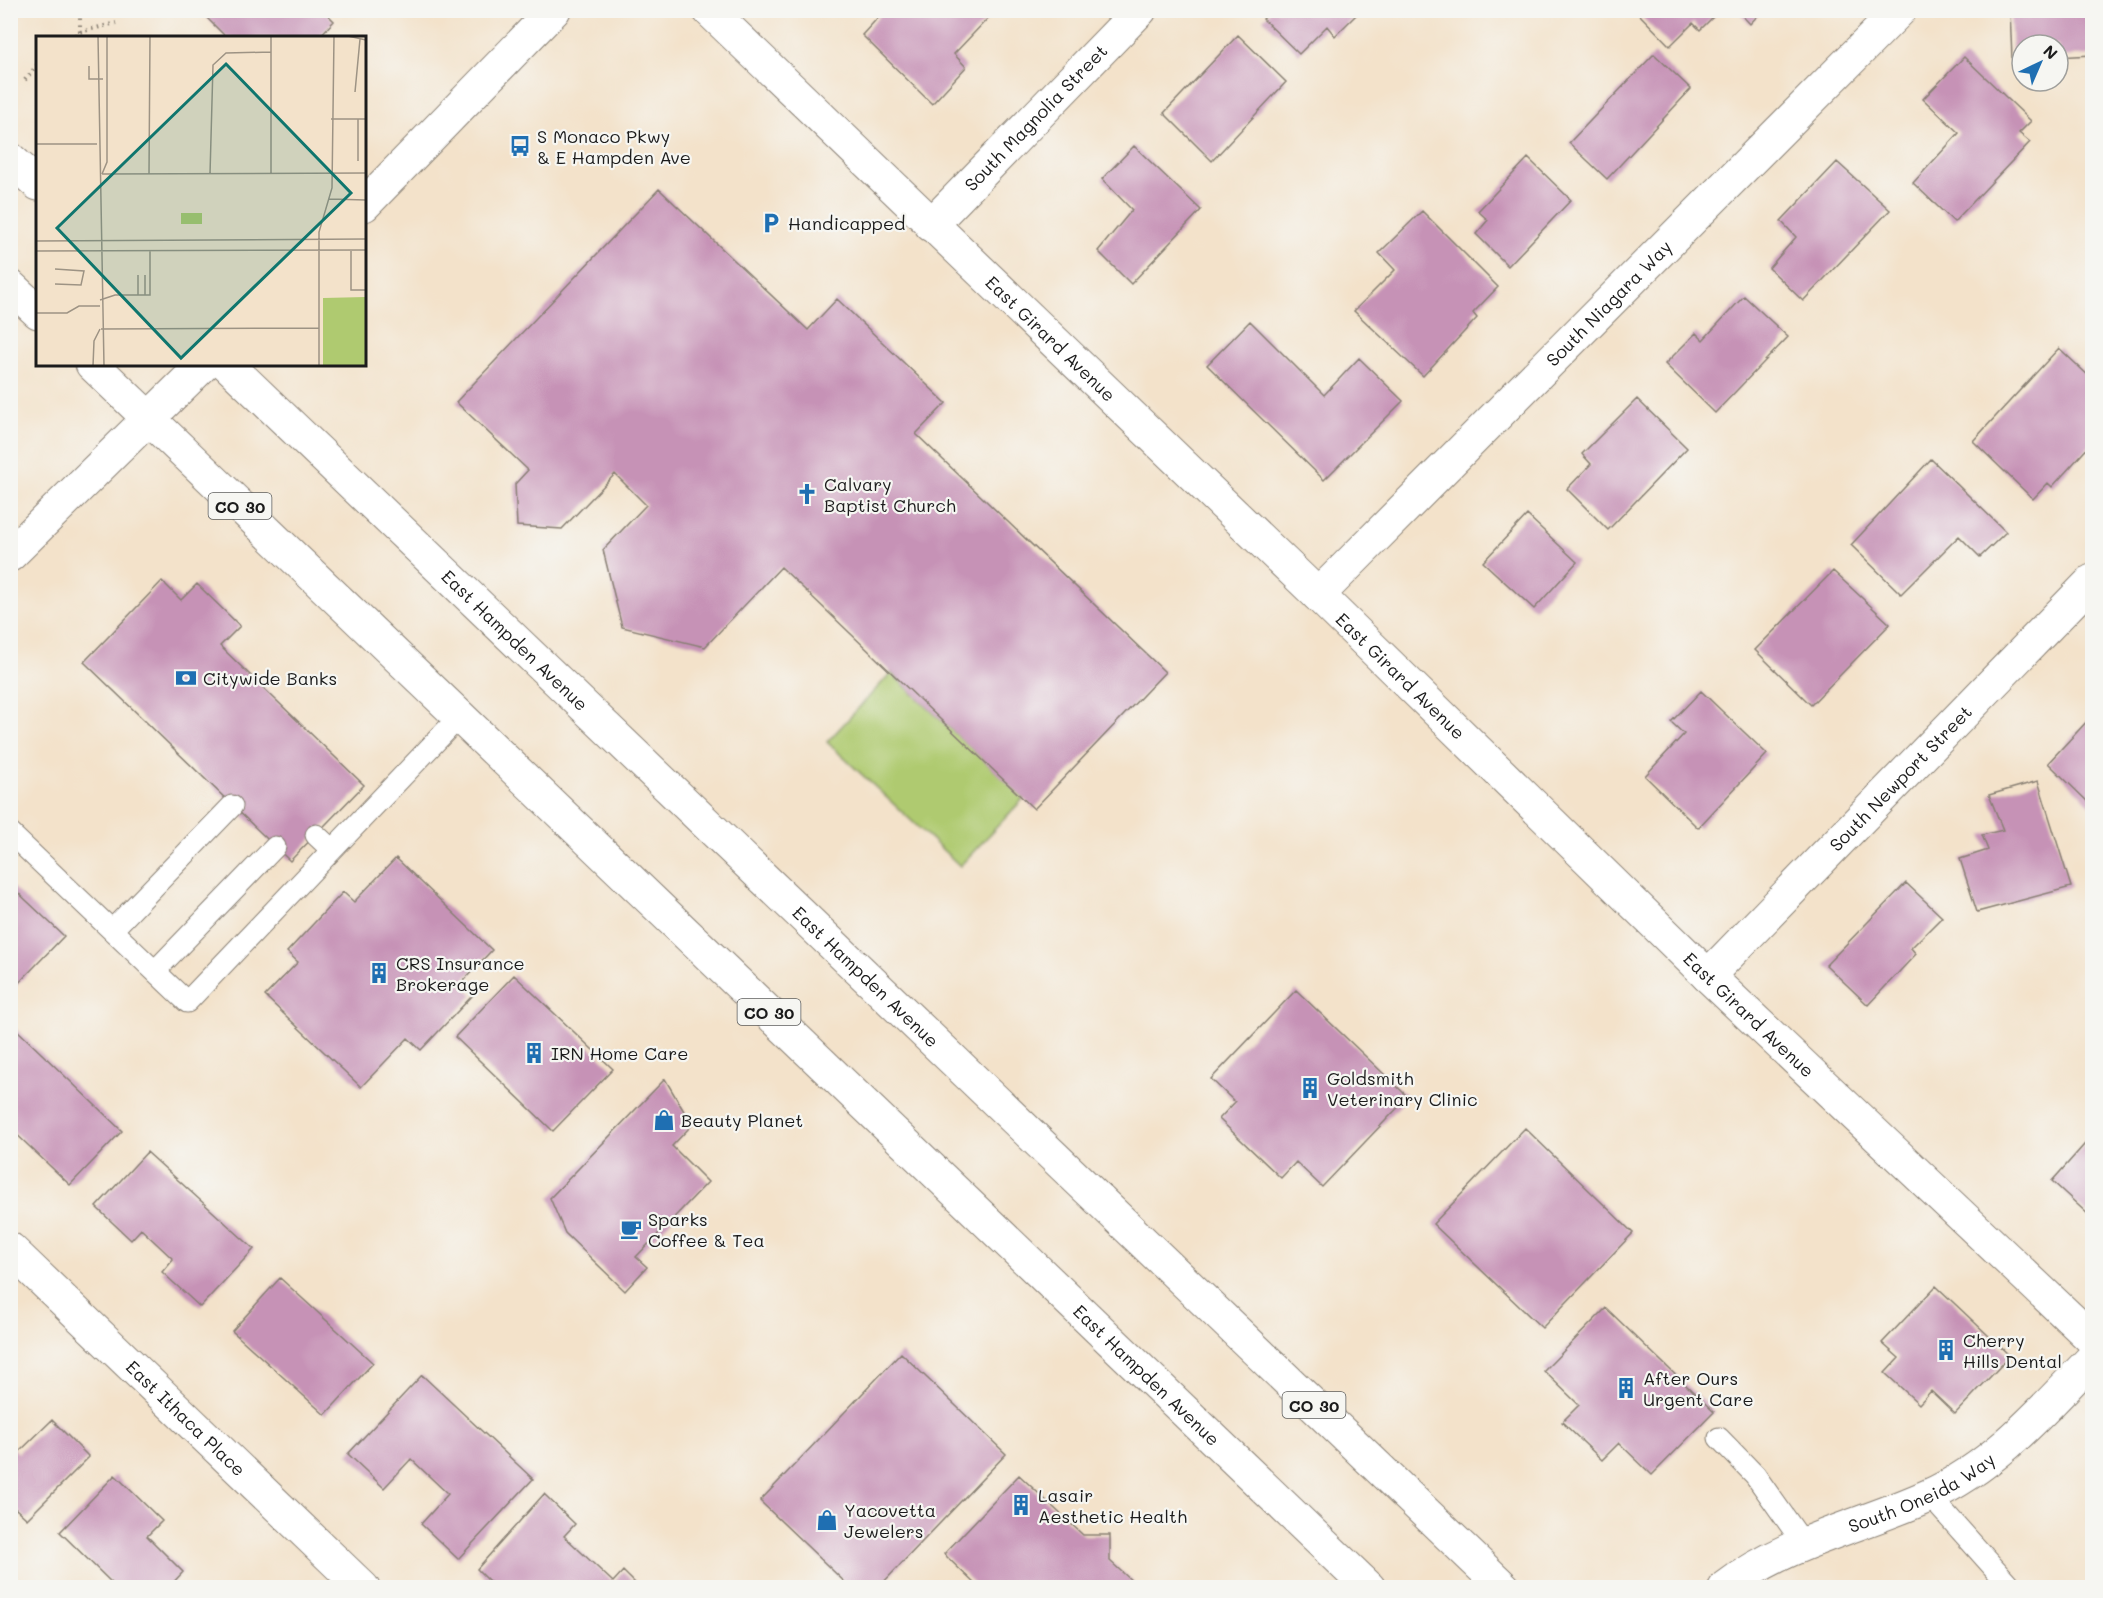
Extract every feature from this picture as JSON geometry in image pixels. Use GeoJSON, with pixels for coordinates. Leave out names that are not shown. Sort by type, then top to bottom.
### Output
{"type":"FeatureCollection","features":[{"type":"Feature","properties":{"kind":"street"},"geometry":{"type":"LineString","coordinates":[[366,203],[554,10]]}},
{"type":"Feature","properties":{"kind":"street","name":"East Girard Avenue"},"geometry":{"type":"LineString","coordinates":[[709,10],[1318,595],[1708,976],[2092,1339]]}},
{"type":"Feature","properties":{"kind":"street","name":"South Magnolia Street"},"geometry":{"type":"LineString","coordinates":[[932,225],[1140,10]]}},
{"type":"Feature","properties":{"kind":"street","name":"South Niagara Way"},"geometry":{"type":"LineString","coordinates":[[1318,595],[1900,10]]}},
{"type":"Feature","properties":{"kind":"street"},"geometry":{"type":"LineString","coordinates":[[10,159],[36,182]]}},
{"type":"Feature","properties":{"kind":"street"},"geometry":{"type":"LineString","coordinates":[[10,286],[36,310]]}},
{"type":"Feature","properties":{"kind":"street","name":"East Hampden Avenue"},"geometry":{"type":"LineString","coordinates":[[94,366],[1369,1587]]}},
{"type":"Feature","properties":{"kind":"street"},"geometry":{"type":"LineString","coordinates":[[10,555],[202,366]]}},
{"type":"Feature","properties":{"kind":"street","name":"East Hampden Avenue"},"geometry":{"type":"LineString","coordinates":[[229,366],[1504,1587]]}},
{"type":"Feature","properties":{"kind":"street","name":"South Newport Street"},"geometry":{"type":"LineString","coordinates":[[1708,976],[2092,581]]}},
{"type":"Feature","properties":{"kind":"street","name":"East Ithaca Place"},"geometry":{"type":"LineString","coordinates":[[10,1249],[363,1587]]}},
{"type":"Feature","properties":{"kind":"street","name":"South Oneida Way"},"geometry":{"type":"LineString","coordinates":[[1725,1587],[1754,1567],[1803,1543],[1929,1496],[1981,1465],[2008,1444],[2092,1359]]}},
{"type":"Feature","properties":{"kind":"lane"},"geometry":{"type":"LineString","coordinates":[[10,833],[187,1002],[460,716]]}},
{"type":"Feature","properties":{"kind":"lane"},"geometry":{"type":"LineString","coordinates":[[112,930],[232,806]]}},
{"type":"Feature","properties":{"kind":"lane"},"geometry":{"type":"LineString","coordinates":[[316,835],[332,850]]}},
{"type":"Feature","properties":{"kind":"lane"},"geometry":{"type":"LineString","coordinates":[[154,971],[275,847]]}},
{"type":"Feature","properties":{"kind":"lane"},"geometry":{"type":"LineString","coordinates":[[1719,1438],[1755,1475],[1803,1543]]}},
{"type":"Feature","properties":{"kind":"lane"},"geometry":{"type":"LineString","coordinates":[[1929,1496],[2012,1587]]}},
{"type":"Feature","properties":{"kind":"path"},"geometry":{"type":"LineString","coordinates":[[80,10],[80,32]]}},
{"type":"Feature","properties":{"kind":"path"},"geometry":{"type":"LineString","coordinates":[[73,36],[80,32],[116,23]]}},
{"type":"Feature","properties":{"kind":"path"},"geometry":{"type":"LineString","coordinates":[[25,80],[36,66]]}},
{"type":"Feature","properties":{"kind":"green space"},"geometry":{"type":"Polygon","coordinates":[[[891,673],[1024,798],[960,866],[827,742],[891,673]]]}},
{"type":"Feature","properties":{"kind":"building"},"geometry":{"type":"Polygon","coordinates":[[[199,10],[323,10],[334,21],[320,36],[225,36],[199,10]]]}},
{"type":"Feature","properties":{"kind":"building"},"geometry":{"type":"Polygon","coordinates":[[[885,10],[908,10],[915,18],[922,10],[989,10],[992,14],[954,54],[966,67],[932,104],[862,35],[885,10]]]}},
{"type":"Feature","properties":{"kind":"building"},"geometry":{"type":"Polygon","coordinates":[[[1272,10],[1361,10],[1335,36],[1327,26],[1299,54],[1263,19],[1272,10]]]}},
{"type":"Feature","properties":{"kind":"building"},"geometry":{"type":"Polygon","coordinates":[[[1635,10],[1720,10],[1700,30],[1693,23],[1670,46],[1635,10]]]}},
{"type":"Feature","properties":{"kind":"building"},"geometry":{"type":"Polygon","coordinates":[[[1737,10],[1763,10],[1750,24],[1737,10]]]}},
{"type":"Feature","properties":{"kind":"building"},"geometry":{"type":"Polygon","coordinates":[[[2010,10],[2092,10],[2092,55],[2070,56],[2070,33],[2011,33],[2010,10]]]}},
{"type":"Feature","properties":{"kind":"building"},"geometry":{"type":"Polygon","coordinates":[[[1238,35],[1286,82],[1212,161],[1164,113],[1238,35]]]}},
{"type":"Feature","properties":{"kind":"building"},"geometry":{"type":"Polygon","coordinates":[[[1654,54],[1691,89],[1607,179],[1569,143],[1654,54]]]}},
{"type":"Feature","properties":{"kind":"building"},"geometry":{"type":"Polygon","coordinates":[[[1964,57],[2031,121],[2019,133],[2030,142],[1954,222],[1913,183],[1959,133],[1923,99],[1964,57]]]}},
{"type":"Feature","properties":{"kind":"building"},"geometry":{"type":"Polygon","coordinates":[[[1134,146],[1201,210],[1131,284],[1098,251],[1132,210],[1102,179],[1134,146]]]}},
{"type":"Feature","properties":{"kind":"building"},"geometry":{"type":"Polygon","coordinates":[[[1528,158],[1571,200],[1508,266],[1476,234],[1488,220],[1478,211],[1528,158]]]}},
{"type":"Feature","properties":{"kind":"building"},"geometry":{"type":"Polygon","coordinates":[[[1837,162],[1890,210],[1803,301],[1769,268],[1796,237],[1781,221],[1837,162]]]}},
{"type":"Feature","properties":{"kind":"building","name":"Calvary Baptist Church"},"geometry":{"type":"Polygon","coordinates":[[[659,189],[808,330],[837,299],[946,403],[916,434],[1165,672],[1034,809],[781,567],[705,647],[622,627],[603,550],[646,505],[615,474],[562,529],[517,526],[515,484],[528,470],[456,402],[659,189]]]}},
{"type":"Feature","properties":{"kind":"building"},"geometry":{"type":"Polygon","coordinates":[[[1422,211],[1498,287],[1473,313],[1477,318],[1423,376],[1354,311],[1395,270],[1379,253],[1422,211]]]}},
{"type":"Feature","properties":{"kind":"building"},"geometry":{"type":"Polygon","coordinates":[[[1744,296],[1788,337],[1715,413],[1665,364],[1696,333],[1703,340],[1744,296]]]}},
{"type":"Feature","properties":{"kind":"building"},"geometry":{"type":"Polygon","coordinates":[[[1250,321],[1324,395],[1359,358],[1403,401],[1324,480],[1207,365],[1250,321]]]}},
{"type":"Feature","properties":{"kind":"building"},"geometry":{"type":"Polygon","coordinates":[[[2059,348],[2092,379],[2092,443],[2052,487],[2048,483],[2033,499],[1973,441],[2059,348]]]}},
{"type":"Feature","properties":{"kind":"building"},"geometry":{"type":"Polygon","coordinates":[[[1637,399],[1687,448],[1608,530],[1567,489],[1591,464],[1582,454],[1637,399]]]}},
{"type":"Feature","properties":{"kind":"building"},"geometry":{"type":"Polygon","coordinates":[[[1931,459],[2006,532],[1980,557],[1959,536],[1901,594],[1851,545],[1931,459]]]}},
{"type":"Feature","properties":{"kind":"building"},"geometry":{"type":"Polygon","coordinates":[[[1527,515],[1577,562],[1534,609],[1483,562],[1527,515]]]}},
{"type":"Feature","properties":{"kind":"building"},"geometry":{"type":"Polygon","coordinates":[[[1833,571],[1890,624],[1811,705],[1755,650],[1833,571]]]}},
{"type":"Feature","properties":{"kind":"building"},"geometry":{"type":"Polygon","coordinates":[[[162,581],[181,600],[197,584],[240,626],[220,646],[364,785],[290,861],[84,662],[162,581]]]}},
{"type":"Feature","properties":{"kind":"building"},"geometry":{"type":"Polygon","coordinates":[[[1701,691],[1767,754],[1698,828],[1645,776],[1684,734],[1671,722],[1701,691]]]}},
{"type":"Feature","properties":{"kind":"building"},"geometry":{"type":"Polygon","coordinates":[[[2092,716],[2092,806],[2048,763],[2092,716]]]}},
{"type":"Feature","properties":{"kind":"building"},"geometry":{"type":"Polygon","coordinates":[[[2038,781],[2071,887],[1977,912],[1960,859],[1988,850],[1982,835],[2003,830],[1989,795],[2038,781]]]}},
{"type":"Feature","properties":{"kind":"building","name":"CRS Insurance Brokerage"},"geometry":{"type":"Polygon","coordinates":[[[396,858],[492,950],[461,983],[473,995],[421,1050],[408,1038],[361,1087],[265,996],[298,962],[287,952],[343,892],[354,902],[396,858]]]}},
{"type":"Feature","properties":{"kind":"building"},"geometry":{"type":"Polygon","coordinates":[[[1906,883],[1942,917],[1911,948],[1916,954],[1868,1005],[1826,965],[1906,883]]]}},
{"type":"Feature","properties":{"kind":"building"},"geometry":{"type":"Polygon","coordinates":[[[10,885],[64,936],[10,992],[10,885]]]}},
{"type":"Feature","properties":{"kind":"building","name":"IRN Home Care"},"geometry":{"type":"Polygon","coordinates":[[[514,975],[613,1069],[553,1131],[455,1037],[514,975]]]}},
{"type":"Feature","properties":{"kind":"building","name":"Goldsmith Veterinary Clinic"},"geometry":{"type":"Polygon","coordinates":[[[1296,990],[1408,1097],[1322,1187],[1296,1162],[1281,1178],[1219,1119],[1235,1102],[1211,1079],[1296,990]]]}},
{"type":"Feature","properties":{"kind":"building"},"geometry":{"type":"Polygon","coordinates":[[[15,1028],[122,1131],[70,1185],[10,1128],[10,1032],[15,1028]]]}},
{"type":"Feature","properties":{"kind":"building"},"geometry":{"type":"Polygon","coordinates":[[[665,1079],[692,1125],[672,1146],[708,1182],[636,1257],[647,1267],[625,1291],[565,1233],[550,1198],[665,1079]]]}},
{"type":"Feature","properties":{"kind":"building"},"geometry":{"type":"Polygon","coordinates":[[[1525,1128],[1633,1233],[1542,1328],[1433,1224],[1525,1128]]]}},
{"type":"Feature","properties":{"kind":"building"},"geometry":{"type":"Polygon","coordinates":[[[2092,1136],[2092,1216],[2091,1217],[2052,1181],[2092,1136]]]}},
{"type":"Feature","properties":{"kind":"building"},"geometry":{"type":"Polygon","coordinates":[[[147,1152],[254,1249],[200,1307],[162,1272],[173,1259],[141,1229],[131,1240],[96,1207],[147,1152]]]}},
{"type":"Feature","properties":{"kind":"building"},"geometry":{"type":"Polygon","coordinates":[[[280,1278],[373,1363],[325,1415],[232,1331],[280,1278]]]}},
{"type":"Feature","properties":{"kind":"building","name":"Cherry Hills Dental"},"geometry":{"type":"Polygon","coordinates":[[[1936,1286],[2010,1356],[1955,1414],[1931,1391],[1919,1404],[1885,1373],[1899,1358],[1882,1343],[1936,1286]]]}},
{"type":"Feature","properties":{"kind":"building","name":"After Ours Urgent Care"},"geometry":{"type":"Polygon","coordinates":[[[1606,1308],[1714,1412],[1652,1475],[1619,1443],[1602,1460],[1562,1422],[1579,1405],[1544,1371],[1606,1308]]]}},
{"type":"Feature","properties":{"kind":"building"},"geometry":{"type":"Polygon","coordinates":[[[901,1353],[1006,1454],[878,1588],[851,1588],[760,1501],[901,1353]]]}},
{"type":"Feature","properties":{"kind":"building"},"geometry":{"type":"Polygon","coordinates":[[[422,1375],[533,1479],[458,1559],[421,1524],[448,1494],[411,1459],[384,1488],[348,1454],[422,1375]]]}},
{"type":"Feature","properties":{"kind":"building"},"geometry":{"type":"Polygon","coordinates":[[[52,1420],[89,1457],[27,1519],[16,1509],[10,1515],[10,1445],[18,1453],[52,1420]]]}},
{"type":"Feature","properties":{"kind":"building"},"geometry":{"type":"Polygon","coordinates":[[[115,1475],[162,1521],[147,1536],[183,1572],[168,1588],[117,1588],[60,1532],[115,1475]]]}},
{"type":"Feature","properties":{"kind":"building","name":"Lasair Aesthetic Health"},"geometry":{"type":"Polygon","coordinates":[[[1019,1475],[1083,1535],[1110,1535],[1110,1561],[1133,1582],[1128,1588],[979,1588],[944,1554],[1019,1475]]]}},
{"type":"Feature","properties":{"kind":"building"},"geometry":{"type":"Polygon","coordinates":[[[544,1494],[575,1524],[564,1536],[613,1582],[623,1571],[640,1588],[496,1588],[477,1569],[544,1494]]]}},
{"type":"Feature","properties":{"kind":"place","name":"S Monaco Pkwy & E Hampden Ave"},"geometry":{"type":"Point","coordinates":[520,146]}},
{"type":"Feature","properties":{"kind":"place","name":"Handicapped"},"geometry":{"type":"Point","coordinates":[771,223]}},
{"type":"Feature","properties":{"kind":"place","name":"Calvary Baptist Church"},"geometry":{"type":"Point","coordinates":[807,494]}},
{"type":"Feature","properties":{"kind":"place","name":"Citywide Banks"},"geometry":{"type":"Point","coordinates":[186,678]}},
{"type":"Feature","properties":{"kind":"place","name":"CRS Insurance Brokerage"},"geometry":{"type":"Point","coordinates":[379,973]}},
{"type":"Feature","properties":{"kind":"place","name":"IRN Home Care"},"geometry":{"type":"Point","coordinates":[534,1053]}},
{"type":"Feature","properties":{"kind":"place","name":"Goldsmith Veterinary Clinic"},"geometry":{"type":"Point","coordinates":[1310,1088]}},
{"type":"Feature","properties":{"kind":"place","name":"Beauty Planet"},"geometry":{"type":"Point","coordinates":[664,1120]}},
{"type":"Feature","properties":{"kind":"place","name":"Sparks Coffee & Tea"},"geometry":{"type":"Point","coordinates":[631,1229]}},
{"type":"Feature","properties":{"kind":"place","name":"Cherry Hills Dental"},"geometry":{"type":"Point","coordinates":[1946,1350]}},
{"type":"Feature","properties":{"kind":"place","name":"After Ours Urgent Care"},"geometry":{"type":"Point","coordinates":[1626,1388]}},
{"type":"Feature","properties":{"kind":"place","name":"Lasair Aesthetic Health"},"geometry":{"type":"Point","coordinates":[1021,1505]}},
{"type":"Feature","properties":{"kind":"place","name":"Yacovetta Jewelers"},"geometry":{"type":"Point","coordinates":[827,1520]}}]}
